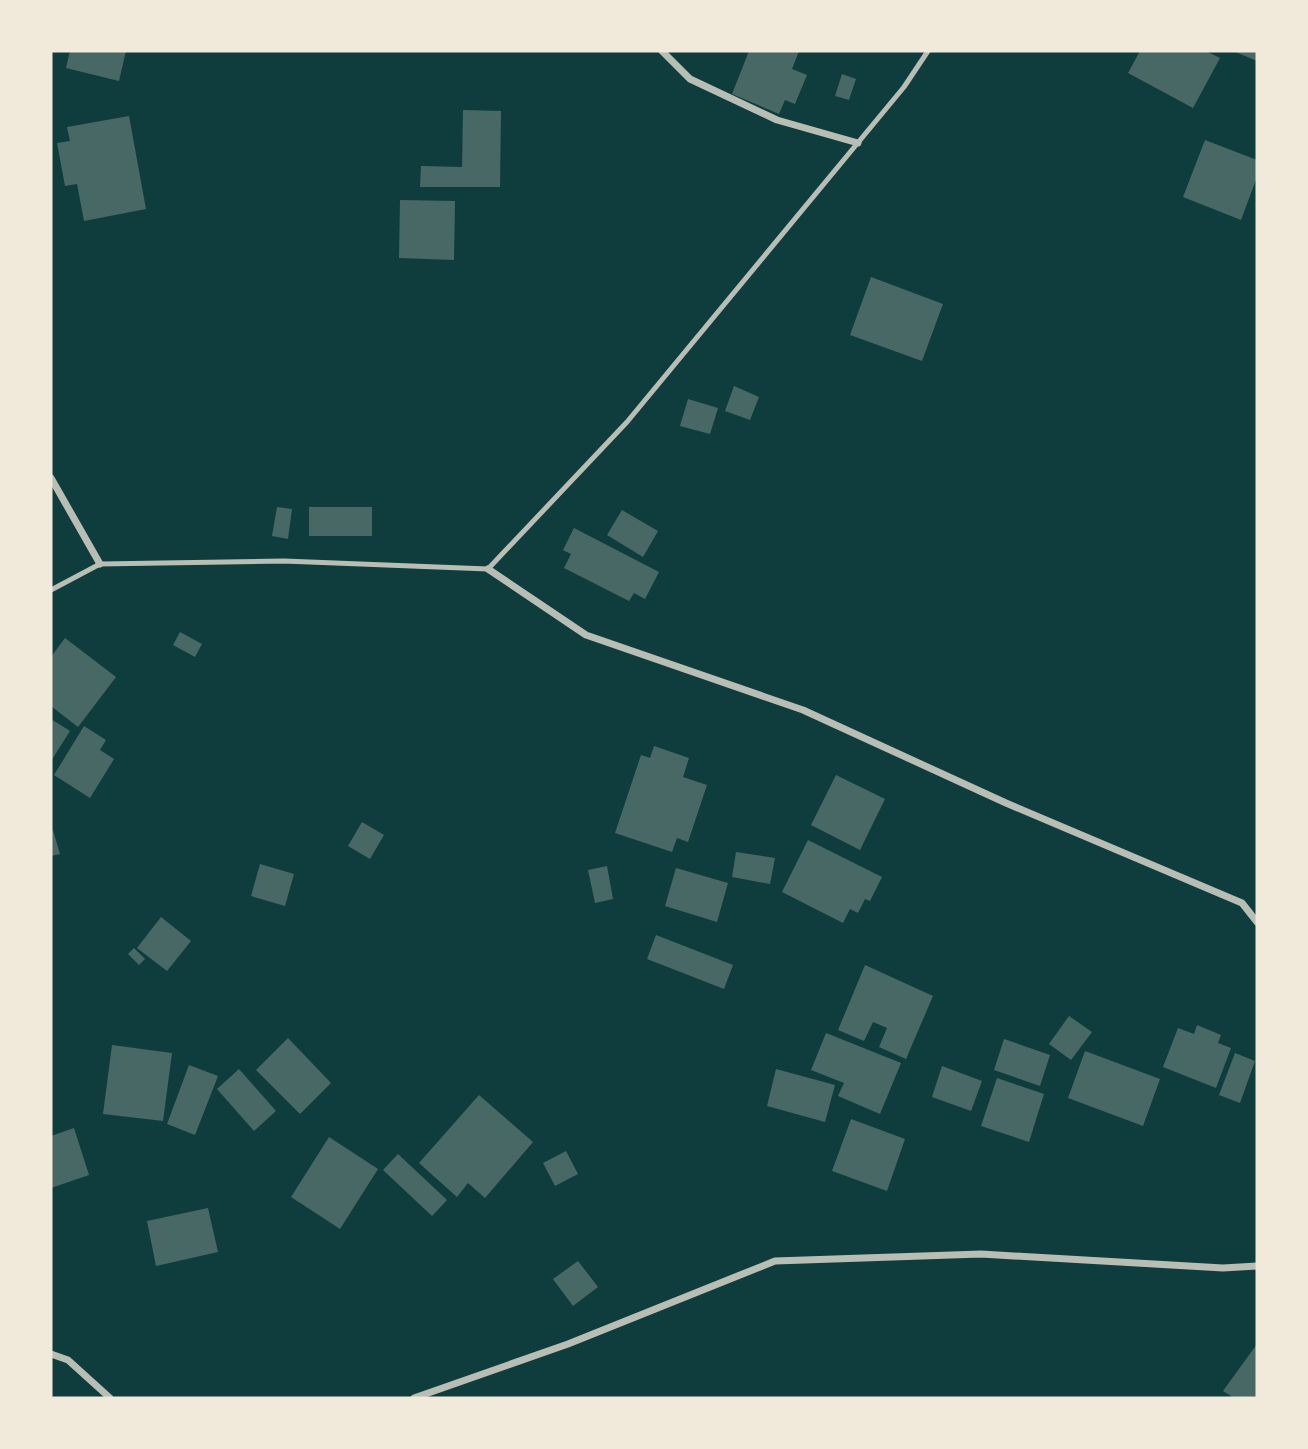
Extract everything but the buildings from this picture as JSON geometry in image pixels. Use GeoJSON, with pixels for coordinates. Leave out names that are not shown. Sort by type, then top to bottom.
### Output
{"type":"FeatureCollection","features":[{"type":"Feature","properties":{"kind":"street"},"geometry":{"type":"LineString","coordinates":[[662,51],[690,79],[777,120],[858,143]]}},
{"type":"Feature","properties":{"kind":"street"},"geometry":{"type":"LineString","coordinates":[[51,478],[100,564]]}},
{"type":"Feature","properties":{"kind":"street"},"geometry":{"type":"LineString","coordinates":[[488,569],[586,635],[803,710],[1006,803],[1242,903],[1257,922]]}},
{"type":"Feature","properties":{"kind":"street"},"geometry":{"type":"LineString","coordinates":[[414,1398],[568,1344],[775,1261],[981,1255],[1223,1268],[1257,1266]]}},
{"type":"Feature","properties":{"kind":"street"},"geometry":{"type":"LineString","coordinates":[[51,1354],[68,1360],[110,1398]]}},
{"type":"Feature","properties":{"kind":"lane"},"geometry":{"type":"LineString","coordinates":[[51,590],[100,564],[284,562],[488,569],[627,422],[904,87],[928,51]]}}]}
